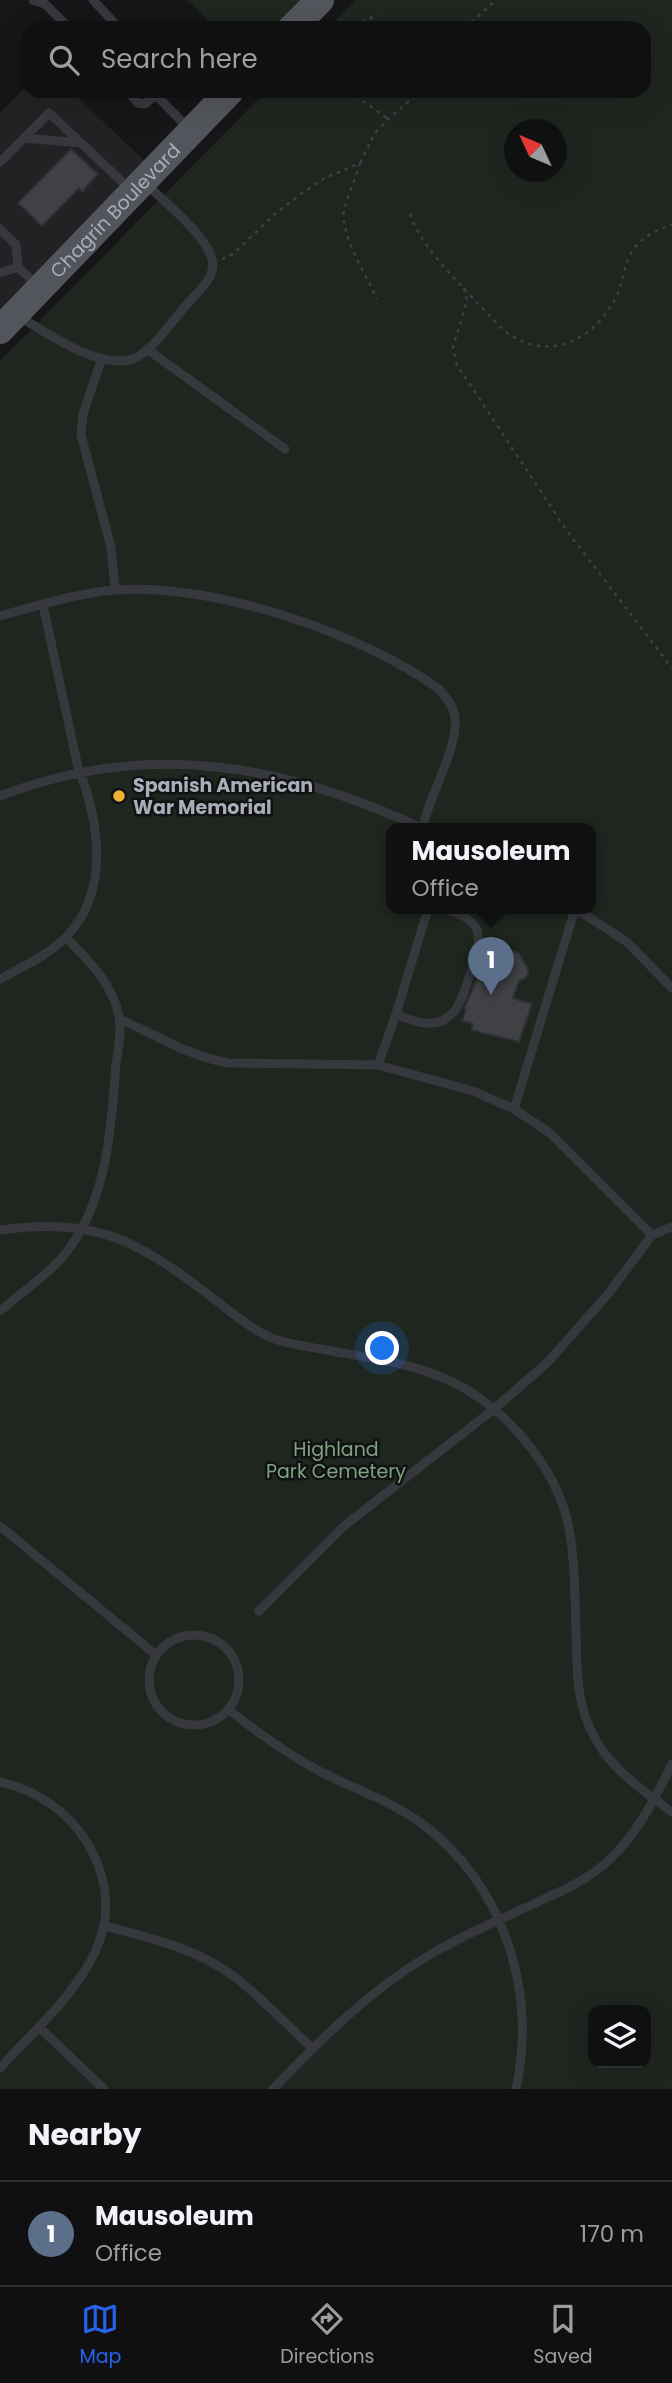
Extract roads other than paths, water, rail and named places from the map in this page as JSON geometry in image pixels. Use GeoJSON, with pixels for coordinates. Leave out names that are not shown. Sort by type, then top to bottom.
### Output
{"type":"FeatureCollection","features":[{"type":"Feature","properties":{"kind":"main road"},"geometry":{"type":"LineString","coordinates":[[299,21],[320,0]]}},
{"type":"Feature","properties":{"kind":"main road","name":"Chagrin Boulevard"},"geometry":{"type":"LineString","coordinates":[[8,322],[223,98]]}},
{"type":"Feature","properties":{"kind":"lane"},"geometry":{"type":"LineString","coordinates":[[33,0],[46,2],[63,21]]}},
{"type":"Feature","properties":{"kind":"lane"},"geometry":{"type":"LineString","coordinates":[[93,0],[112,21]]}},
{"type":"Feature","properties":{"kind":"lane"},"geometry":{"type":"LineString","coordinates":[[133,98],[138,103],[145,104],[152,98]]}},
{"type":"Feature","properties":{"kind":"lane"},"geometry":{"type":"LineString","coordinates":[[162,98],[191,131]]}},
{"type":"Feature","properties":{"kind":"lane"},"geometry":{"type":"LineString","coordinates":[[0,162],[49,113],[207,244],[214,262],[207,283],[147,349],[131,360],[102,358],[8,322]]}},
{"type":"Feature","properties":{"kind":"lane"},"geometry":{"type":"LineString","coordinates":[[24,138],[82,143]]}},
{"type":"Feature","properties":{"kind":"lane"},"geometry":{"type":"LineString","coordinates":[[0,229],[16,245],[18,267],[40,288]]}},
{"type":"Feature","properties":{"kind":"lane"},"geometry":{"type":"LineString","coordinates":[[0,273],[18,267]]}},
{"type":"Feature","properties":{"kind":"lane"},"geometry":{"type":"LineString","coordinates":[[147,349],[285,449]]}},
{"type":"Feature","properties":{"kind":"lane"},"geometry":{"type":"LineString","coordinates":[[102,358],[86,403],[81,435],[111,547],[115,590]]}},
{"type":"Feature","properties":{"kind":"lane"},"geometry":{"type":"LineString","coordinates":[[0,616],[115,590],[147,590],[198,595],[279,614],[366,646],[439,689],[453,708],[454,732],[425,823]]}},
{"type":"Feature","properties":{"kind":"lane"},"geometry":{"type":"LineString","coordinates":[[0,979],[66,938],[76,926],[90,898],[99,857],[88,792],[79,772],[43,605]]}},
{"type":"Feature","properties":{"kind":"lane"},"geometry":{"type":"LineString","coordinates":[[0,796],[79,772],[142,763],[162,763],[248,770],[350,797],[411,823]]}},
{"type":"Feature","properties":{"kind":"lane"},"geometry":{"type":"LineString","coordinates":[[378,1065],[426,914]]}},
{"type":"Feature","properties":{"kind":"lane"},"geometry":{"type":"LineString","coordinates":[[396,1014],[430,1023],[444,1020],[456,1010],[478,949],[479,938],[477,929],[471,922],[458,914]]}},
{"type":"Feature","properties":{"kind":"lane"},"geometry":{"type":"LineString","coordinates":[[514,1109],[573,914]]}},
{"type":"Feature","properties":{"kind":"lane"},"geometry":{"type":"LineString","coordinates":[[583,914],[626,942],[672,988]]}},
{"type":"Feature","properties":{"kind":"lane"},"geometry":{"type":"LineString","coordinates":[[0,1311],[59,1260],[72,1245],[92,1209],[102,1178],[112,1115],[120,1018],[112,995],[83,955],[66,938]]}},
{"type":"Feature","properties":{"kind":"lane"},"geometry":{"type":"LineString","coordinates":[[120,1018],[211,1060],[228,1063],[378,1065],[473,1091],[514,1109],[550,1133],[652,1235]]}},
{"type":"Feature","properties":{"kind":"lane"},"geometry":{"type":"LineString","coordinates":[[0,1230],[23,1227],[81,1228],[104,1233],[162,1260],[265,1335],[284,1342],[433,1372],[494,1409],[537,1457],[558,1492],[565,1514],[575,1612],[576,1674],[584,1716],[609,1760],[672,1812]]}},
{"type":"Feature","properties":{"kind":"lane"},"geometry":{"type":"LineString","coordinates":[[259,1611],[344,1525],[494,1409],[548,1362],[608,1294],[652,1235],[672,1227]]}},
{"type":"Feature","properties":{"kind":"lane"},"geometry":{"type":"LineString","coordinates":[[0,1527],[156,1655]]}},
{"type":"Feature","properties":{"kind":"lane"},"geometry":{"type":"LineString","coordinates":[[204,1635],[216,1640],[235,1659],[239,1672],[236,1698],[228,1710],[205,1724],[177,1722],[156,1705],[151,1693],[149,1680],[156,1655],[177,1638],[204,1635]]}},
{"type":"Feature","properties":{"kind":"lane"},"geometry":{"type":"LineString","coordinates":[[228,1710],[271,1743],[302,1762],[389,1804],[421,1823],[474,1875],[499,1921],[513,1964],[523,2016],[522,2049],[516,2089]]}},
{"type":"Feature","properties":{"kind":"lane"},"geometry":{"type":"LineString","coordinates":[[273,2089],[312,2049],[401,1973],[451,1943],[567,1889],[607,1862],[626,1842],[655,1799],[672,1764]]}},
{"type":"Feature","properties":{"kind":"lane"},"geometry":{"type":"LineString","coordinates":[[0,1782],[33,1794],[52,1804],[69,1818],[96,1860],[105,1890],[105,1926],[91,1960],[39,2027],[0,2068]]}},
{"type":"Feature","properties":{"kind":"lane"},"geometry":{"type":"LineString","coordinates":[[105,1926],[166,1942],[215,1964],[237,1979],[312,2049]]}},
{"type":"Feature","properties":{"kind":"lane"},"geometry":{"type":"LineString","coordinates":[[39,2027],[104,2089]]}},
{"type":"Feature","properties":{"kind":"place","name":"Spanish American War Memorial"},"geometry":{"type":"Point","coordinates":[119,796]}},
{"type":"Feature","properties":{"kind":"place","name":"Mausoleum"},"geometry":{"type":"Point","coordinates":[491,995]}},
{"type":"Feature","properties":{"kind":"park label","name":"Highland Park Cemetery"},"geometry":{"type":"Point","coordinates":[336,1460]}}]}
